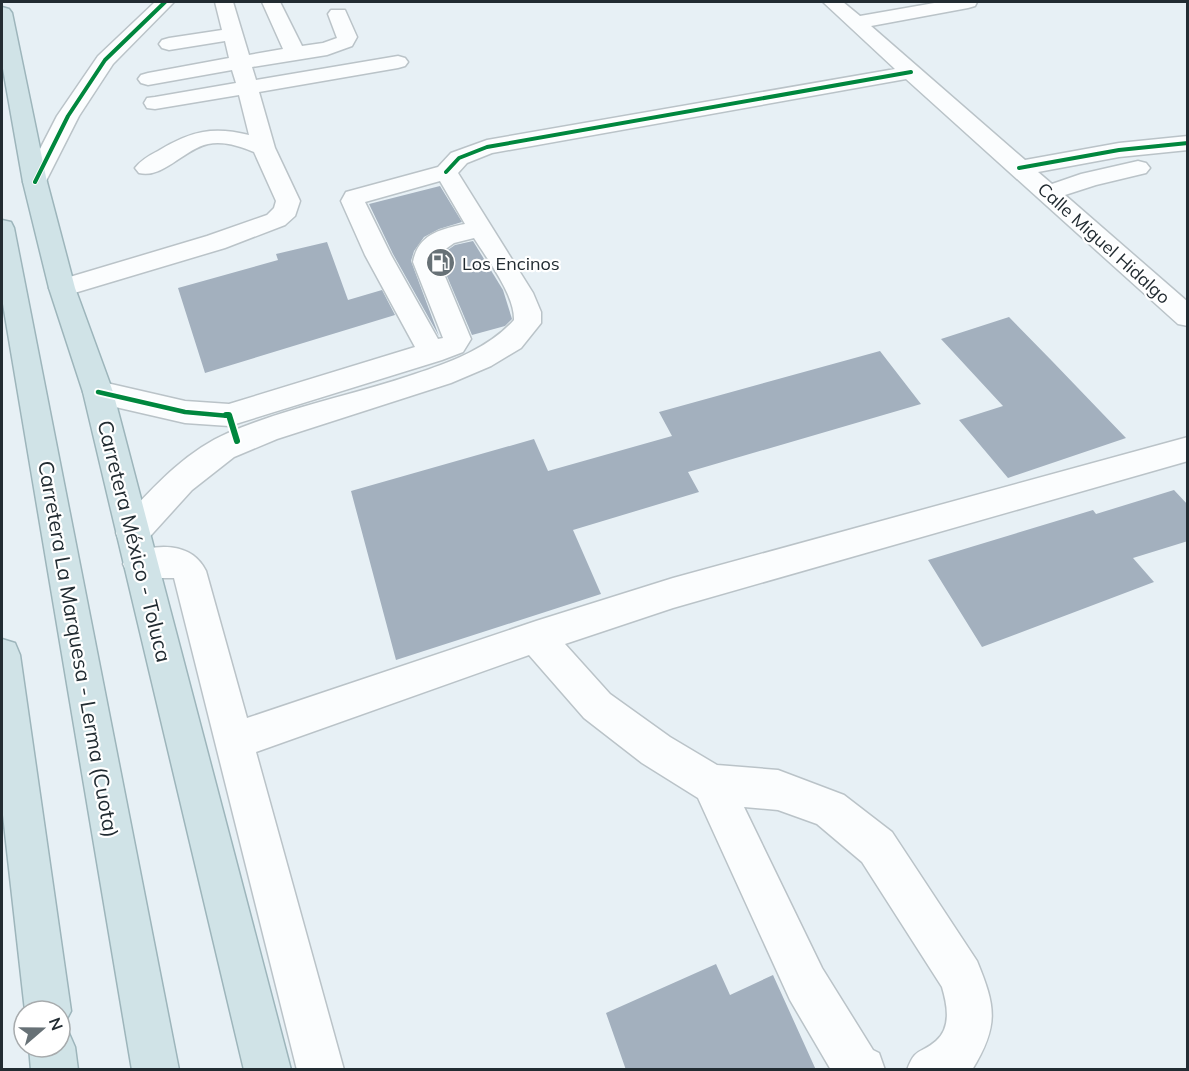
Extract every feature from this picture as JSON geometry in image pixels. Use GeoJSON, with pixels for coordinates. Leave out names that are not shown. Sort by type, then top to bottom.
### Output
{"type":"FeatureCollection","features":[{"type":"Feature","properties":{"kind":"highway","name":"Carretera México - Toluca"},"geometry":{"type":"LineString","coordinates":[[2,13],[35,182],[62,288],[98,392],[268,1070]]}},
{"type":"Feature","properties":{"kind":"highway","name":"Carretera La Marquesa - Lerma (Cuota)"},"geometry":{"type":"LineString","coordinates":[[2,228],[156,1070]]}},
{"type":"Feature","properties":{"kind":"highway"},"geometry":{"type":"LineString","coordinates":[[2,655],[46,999]]}},
{"type":"Feature","properties":{"kind":"street"},"geometry":{"type":"LineString","coordinates":[[35,182],[68,116],[105,60],[165,2]]}},
{"type":"Feature","properties":{"kind":"street"},"geometry":{"type":"LineString","coordinates":[[271,2],[295,53]]}},
{"type":"Feature","properties":{"kind":"street","name":"Calle Miguel Hidalgo"},"geometry":{"type":"LineString","coordinates":[[832,2],[1188,317]]}},
{"type":"Feature","properties":{"kind":"street"},"geometry":{"type":"LineString","coordinates":[[855,23],[968,2]]}},
{"type":"Feature","properties":{"kind":"street"},"geometry":{"type":"LineString","coordinates":[[148,79],[327,49],[345,42],[347,37],[338,14]]}},
{"type":"Feature","properties":{"kind":"street"},"geometry":{"type":"LineString","coordinates":[[178,26],[229,18]]}},
{"type":"Feature","properties":{"kind":"street"},"geometry":{"type":"LineString","coordinates":[[169,44],[229,18]]}},
{"type":"Feature","properties":{"kind":"street"},"geometry":{"type":"LineString","coordinates":[[62,288],[216,242],[281,216],[286,211],[288,201],[264,148],[229,18]]}},
{"type":"Feature","properties":{"kind":"street"},"geometry":{"type":"LineString","coordinates":[[155,103],[398,62]]}},
{"type":"Feature","properties":{"kind":"street"},"geometry":{"type":"LineString","coordinates":[[432,353],[353,201],[360,194],[446,172],[459,158],[487,147],[911,72]]}},
{"type":"Feature","properties":{"kind":"street"},"geometry":{"type":"LineString","coordinates":[[147,168],[181,145],[209,136],[224,135],[243,139],[264,148]]}},
{"type":"Feature","properties":{"kind":"street"},"geometry":{"type":"LineString","coordinates":[[1019,168],[1153,146],[1188,143]]}},
{"type":"Feature","properties":{"kind":"street"},"geometry":{"type":"LineString","coordinates":[[1153,146],[1178,162]]}},
{"type":"Feature","properties":{"kind":"street"},"geometry":{"type":"LineString","coordinates":[[1067,159],[1089,179]]}},
{"type":"Feature","properties":{"kind":"street"},"geometry":{"type":"LineString","coordinates":[[1048,193],[1089,179],[1178,162]]}},
{"type":"Feature","properties":{"kind":"street"},"geometry":{"type":"LineString","coordinates":[[98,392],[185,412],[233,428],[458,371],[516,337],[528,322],[528,312],[520,293],[479,230],[446,172]]}},
{"type":"Feature","properties":{"kind":"street"},"geometry":{"type":"LineString","coordinates":[[321,1070],[189,571],[179,562],[136,548],[183,478],[233,428],[432,353],[458,341],[426,262],[429,246],[441,238],[479,230]]}},
{"type":"Feature","properties":{"kind":"street"},"geometry":{"type":"LineString","coordinates":[[403,301],[437,292]]}},
{"type":"Feature","properties":{"kind":"street"},"geometry":{"type":"LineString","coordinates":[[235,741],[673,592],[1188,449]]}},
{"type":"Feature","properties":{"kind":"street"},"geometry":{"type":"LineString","coordinates":[[536,637],[597,706],[656,750],[712,784],[778,789],[830,809],[877,847],[961,977],[970,1006],[967,1035],[953,1057],[930,1070]]}},
{"type":"Feature","properties":{"kind":"street"},"geometry":{"type":"LineString","coordinates":[[712,784],[806,984],[856,1067],[862,1070]]}},
{"type":"Feature","properties":{"kind":"building"},"geometry":{"type":"Polygon","coordinates":[[[440,186],[462,222],[439,229],[424,237],[414,251],[411,261],[439,336],[393,254],[369,204],[440,186]]]}},
{"type":"Feature","properties":{"kind":"building"},"geometry":{"type":"Polygon","coordinates":[[[473,241],[503,290],[512,319],[505,326],[472,335],[441,262],[442,254],[455,245],[473,241]]]}},
{"type":"Feature","properties":{"kind":"building"},"geometry":{"type":"Polygon","coordinates":[[[327,242],[348,300],[382,290],[395,315],[205,373],[178,288],[278,260],[276,254],[327,242]]]}},
{"type":"Feature","properties":{"kind":"building"},"geometry":{"type":"Polygon","coordinates":[[[1009,317],[1126,438],[1008,478],[959,420],[1003,406],[941,339],[1009,317]]]}},
{"type":"Feature","properties":{"kind":"building"},"geometry":{"type":"Polygon","coordinates":[[[880,351],[921,404],[688,472],[699,492],[573,530],[601,594],[396,660],[351,491],[534,439],[548,471],[672,436],[659,412],[880,351]]]}},
{"type":"Feature","properties":{"kind":"building"},"geometry":{"type":"Polygon","coordinates":[[[1174,490],[1188,505],[1188,541],[1133,558],[1154,582],[982,647],[928,560],[1093,510],[1096,514],[1174,490]]]}},
{"type":"Feature","properties":{"kind":"building"},"geometry":{"type":"Polygon","coordinates":[[[716,964],[730,995],[773,975],[816,1070],[626,1070],[606,1013],[716,964]]]}},
{"type":"Feature","properties":{"kind":"cycle path"},"geometry":{"type":"LineString","coordinates":[[35,182],[68,116],[105,60],[165,2]]}},
{"type":"Feature","properties":{"kind":"cycle path"},"geometry":{"type":"LineString","coordinates":[[446,172],[459,158],[487,147],[911,72]]}},
{"type":"Feature","properties":{"kind":"cycle path"},"geometry":{"type":"LineString","coordinates":[[1019,168],[1119,150],[1188,143]]}},
{"type":"Feature","properties":{"kind":"cycle path"},"geometry":{"type":"LineString","coordinates":[[98,392],[185,412],[229,415],[237,441]]}},
{"type":"Feature","properties":{"kind":"place","name":"Los Encinos"},"geometry":{"type":"Point","coordinates":[441,263]}}]}
